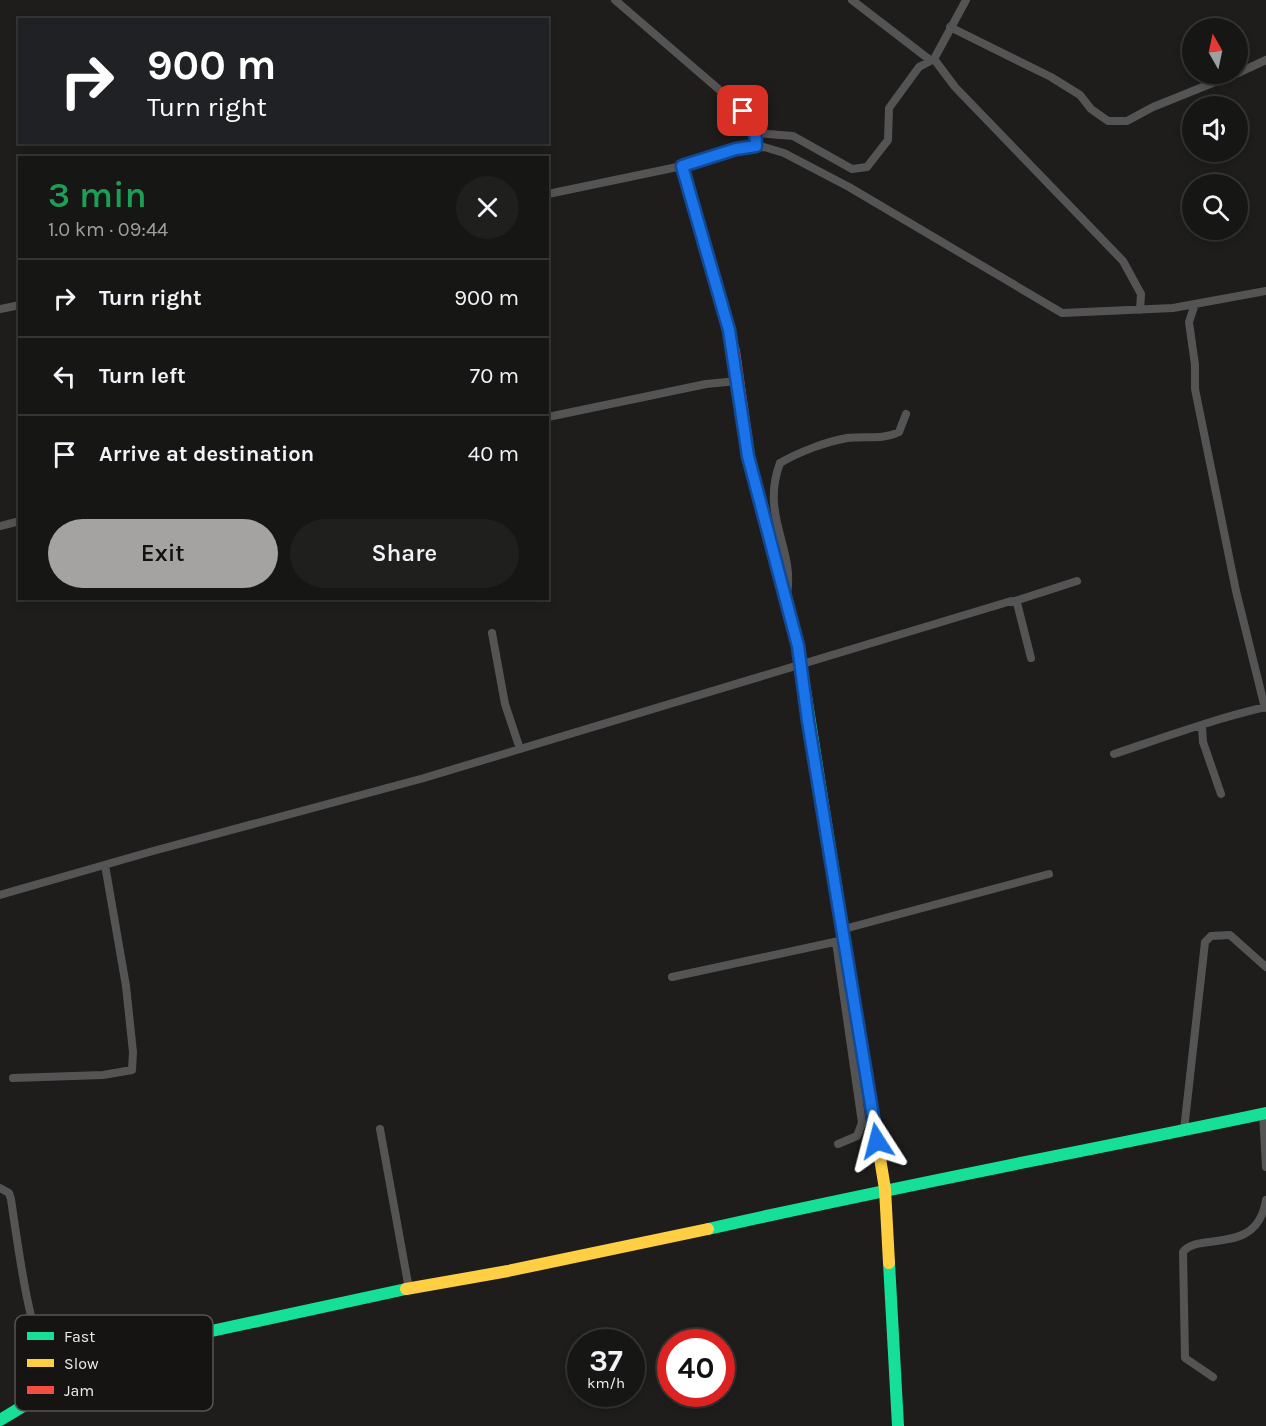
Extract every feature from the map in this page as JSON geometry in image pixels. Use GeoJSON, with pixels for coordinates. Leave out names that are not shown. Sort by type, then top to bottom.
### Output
{"type":"FeatureCollection","features":[{"type":"Feature","properties":{"kind":"street"},"geometry":{"type":"LineString","coordinates":[[615,0],[751,117],[757,132],[756,146]]}},
{"type":"Feature","properties":{"kind":"street"},"geometry":{"type":"LineString","coordinates":[[852,0],[932,59],[955,87],[1123,261],[1141,294],[1140,310]]}},
{"type":"Feature","properties":{"kind":"street"},"geometry":{"type":"LineString","coordinates":[[757,132],[793,136],[852,169],[867,167],[888,140],[889,108],[919,67],[932,59],[966,0]]}},
{"type":"Feature","properties":{"kind":"street"},"geometry":{"type":"LineString","coordinates":[[950,27],[1051,77],[1080,95],[1091,109],[1108,121],[1127,121],[1153,107],[1209,84]]}},
{"type":"Feature","properties":{"kind":"street"},"geometry":{"type":"LineString","coordinates":[[1248,68],[1266,60]]}},
{"type":"Feature","properties":{"kind":"street"},"geometry":{"type":"LineString","coordinates":[[549,194],[682,166],[736,149],[756,146],[784,153],[849,187],[1062,313],[1140,310],[1195,304],[1266,291]]}},
{"type":"Feature","properties":{"kind":"street"},"geometry":{"type":"LineString","coordinates":[[682,166],[729,330],[748,456],[801,664],[842,937],[885,1189],[898,1426]]}},
{"type":"Feature","properties":{"kind":"street"},"geometry":{"type":"LineString","coordinates":[[1114,754],[1202,727],[1217,719],[1265,707],[1236,591],[1195,389],[1195,365],[1189,322],[1195,304]]}},
{"type":"Feature","properties":{"kind":"street"},"geometry":{"type":"LineString","coordinates":[[0,309],[18,305]]}},
{"type":"Feature","properties":{"kind":"street"},"geometry":{"type":"LineString","coordinates":[[549,417],[706,384],[738,381]]}},
{"type":"Feature","properties":{"kind":"street"},"geometry":{"type":"LineString","coordinates":[[785,600],[788,574],[772,497],[773,484],[780,463],[799,454],[846,439],[892,436],[899,432],[906,414]]}},
{"type":"Feature","properties":{"kind":"street"},"geometry":{"type":"LineString","coordinates":[[0,526],[18,522]]}},
{"type":"Feature","properties":{"kind":"street"},"geometry":{"type":"LineString","coordinates":[[0,895],[424,778],[1077,581]]}},
{"type":"Feature","properties":{"kind":"street"},"geometry":{"type":"LineString","coordinates":[[1015,601],[1031,658]]}},
{"type":"Feature","properties":{"kind":"street"},"geometry":{"type":"LineString","coordinates":[[492,633],[505,704],[520,749]]}},
{"type":"Feature","properties":{"kind":"street"},"geometry":{"type":"LineString","coordinates":[[1202,727],[1203,742],[1221,794]]}},
{"type":"Feature","properties":{"kind":"street"},"geometry":{"type":"LineString","coordinates":[[13,1078],[103,1075],[132,1070],[133,1052],[126,986],[105,865]]}},
{"type":"Feature","properties":{"kind":"street"},"geometry":{"type":"LineString","coordinates":[[672,977],[842,937],[1049,874]]}},
{"type":"Feature","properties":{"kind":"street"},"geometry":{"type":"LineString","coordinates":[[1184,1130],[1205,942],[1211,936],[1230,935],[1266,967]]}},
{"type":"Feature","properties":{"kind":"street"},"geometry":{"type":"LineString","coordinates":[[838,1144],[857,1136],[862,1123],[842,937]]}},
{"type":"Feature","properties":{"kind":"street"},"geometry":{"type":"LineString","coordinates":[[213,1331],[684,1234],[885,1189],[1012,1166],[1265,1113],[1266,1167]]}},
{"type":"Feature","properties":{"kind":"street"},"geometry":{"type":"LineString","coordinates":[[380,1129],[410,1289]]}},
{"type":"Feature","properties":{"kind":"street"},"geometry":{"type":"LineString","coordinates":[[0,1188],[9,1193],[11,1199],[31,1315]]}},
{"type":"Feature","properties":{"kind":"street"},"geometry":{"type":"LineString","coordinates":[[1213,1377],[1185,1358],[1183,1252],[1191,1246],[1230,1239],[1252,1228],[1264,1213],[1266,1200]]}},
{"type":"Feature","properties":{"kind":"street"},"geometry":{"type":"LineString","coordinates":[[0,1420],[15,1411]]}},
{"type":"Feature","properties":{"kind":"traffic: fast"},"geometry":{"type":"LineString","coordinates":[[750,464],[798,646],[845,943]]}},
{"type":"Feature","properties":{"kind":"traffic: fast"},"geometry":{"type":"LineString","coordinates":[[708,1229],[1266,1113]]}},
{"type":"Feature","properties":{"kind":"traffic: fast"},"geometry":{"type":"LineString","coordinates":[[889,1263],[898,1426]]}},
{"type":"Feature","properties":{"kind":"traffic: fast"},"geometry":{"type":"LineString","coordinates":[[213,1331],[406,1289]]}},
{"type":"Feature","properties":{"kind":"traffic: fast"},"geometry":{"type":"LineString","coordinates":[[0,1420],[15,1411]]}},
{"type":"Feature","properties":{"kind":"traffic: slow"},"geometry":{"type":"LineString","coordinates":[[845,943],[885,1189],[889,1263]]}},
{"type":"Feature","properties":{"kind":"traffic: slow"},"geometry":{"type":"LineString","coordinates":[[406,1289],[508,1271],[708,1229]]}},
{"type":"Feature","properties":{"kind":"traffic: jam"},"geometry":{"type":"LineString","coordinates":[[682,166],[734,351],[750,464]]}},
{"type":"Feature","properties":{"kind":"route"},"geometry":{"type":"LineString","coordinates":[[743,111],[751,117],[755,124],[756,146],[736,149],[682,166],[697,226],[729,330],[734,351],[748,456],[798,646],[808,721],[844,929],[877,1141]]}}]}
